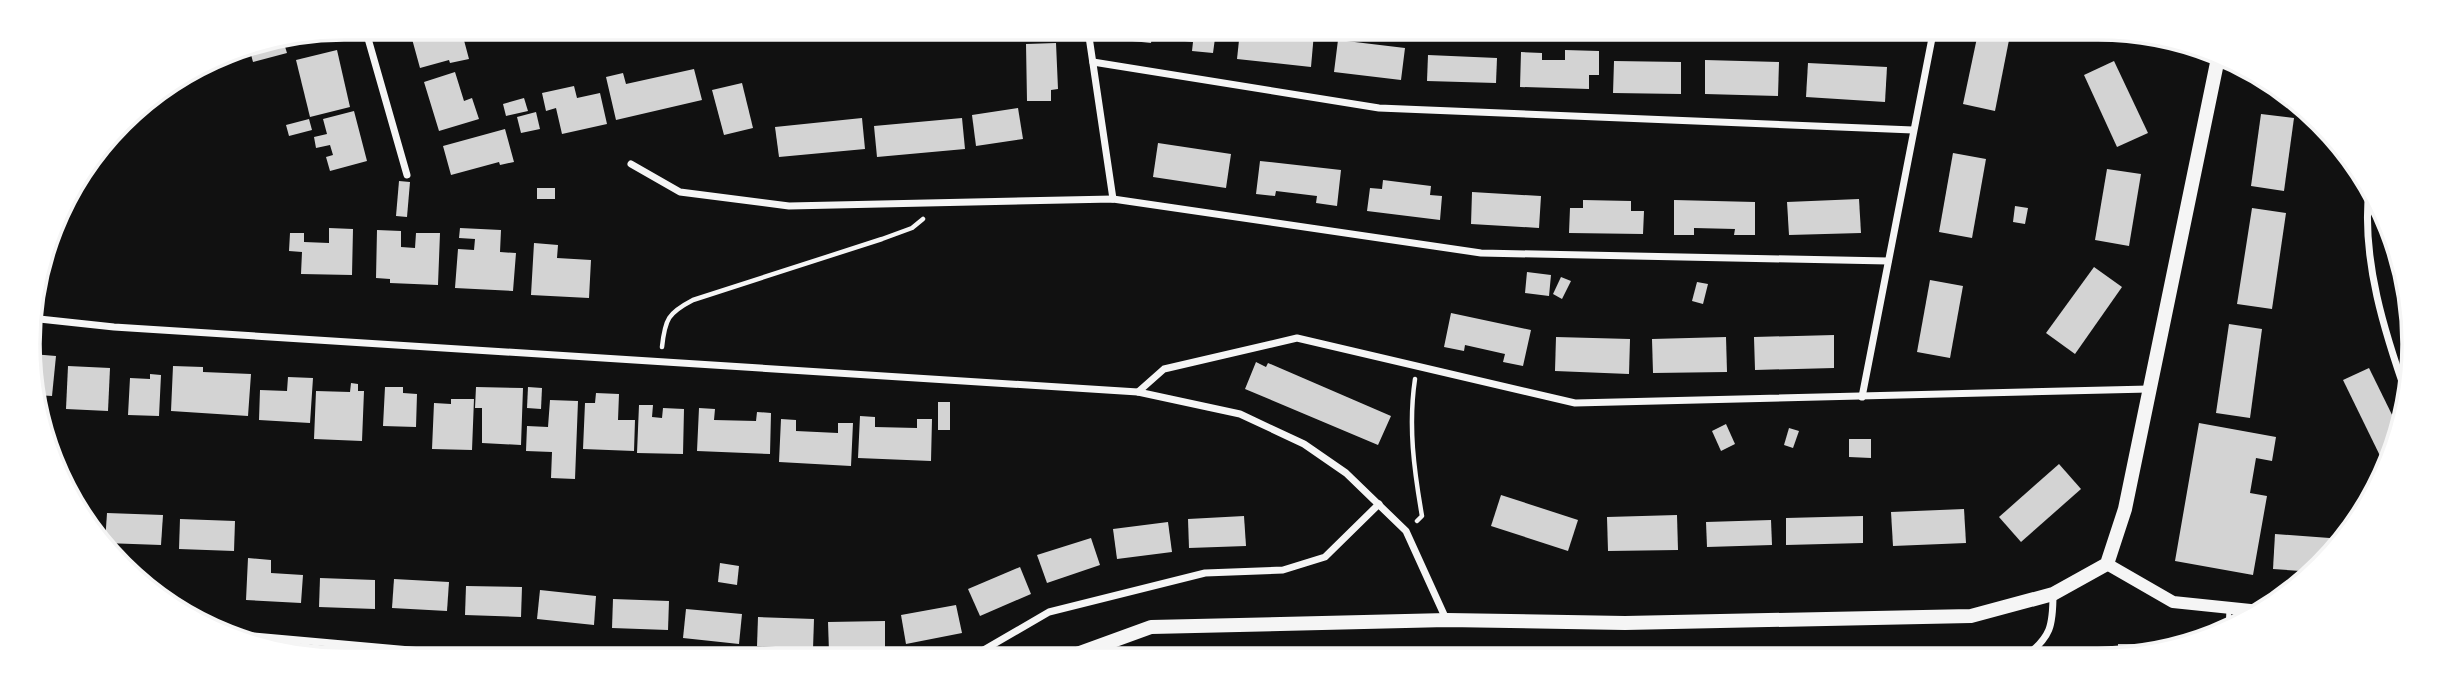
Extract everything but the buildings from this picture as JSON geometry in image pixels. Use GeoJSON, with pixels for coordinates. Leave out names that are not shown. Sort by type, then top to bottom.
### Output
{"type":"FeatureCollection","features":[{"type":"Feature","properties":{"kind":"main road"},"geometry":{"type":"LineString","coordinates":[[1093,648],[1151,627],[1447,620],[1625,623],[1971,616],[2053,594],[2108,564],[2125,509],[2217,64]]}},
{"type":"Feature","properties":{"kind":"street"},"geometry":{"type":"LineString","coordinates":[[368,40],[407,175]]}},
{"type":"Feature","properties":{"kind":"street"},"geometry":{"type":"LineString","coordinates":[[1090,40],[1113,199]]}},
{"type":"Feature","properties":{"kind":"street"},"geometry":{"type":"LineString","coordinates":[[1863,397],[1932,40]]}},
{"type":"Feature","properties":{"kind":"street"},"geometry":{"type":"LineString","coordinates":[[1093,62],[1378,108],[1913,130]]}},
{"type":"Feature","properties":{"kind":"street"},"geometry":{"type":"LineString","coordinates":[[631,164],[680,192],[789,206],[1113,199],[1481,253],[1888,261]]}},
{"type":"Feature","properties":{"kind":"street"},"geometry":{"type":"LineString","coordinates":[[2368,205],[2373,272],[2391,351],[2400,376]]}},
{"type":"Feature","properties":{"kind":"street"},"geometry":{"type":"LineString","coordinates":[[41,319],[114,327],[1138,392],[1240,414],[1304,444],[1346,473],[1406,531],[1447,620]]}},
{"type":"Feature","properties":{"kind":"street"},"geometry":{"type":"LineString","coordinates":[[1138,392],[1164,369],[1297,338],[1575,403],[2149,389]]}},
{"type":"Feature","properties":{"kind":"street"},"geometry":{"type":"LineString","coordinates":[[987,648],[1049,611],[1205,572],[1283,570],[1325,557],[1379,504]]}},
{"type":"Feature","properties":{"kind":"street"},"geometry":{"type":"LineString","coordinates":[[2108,564],[2174,602],[2244,610]]}},
{"type":"Feature","properties":{"kind":"street"},"geometry":{"type":"LineString","coordinates":[[2037,648],[2043,643],[2053,619],[2053,594]]}},
{"type":"Feature","properties":{"kind":"street"},"geometry":{"type":"LineString","coordinates":[[266,637],[387,648]]}},
{"type":"Feature","properties":{"kind":"lane"},"geometry":{"type":"LineString","coordinates":[[2229,609],[2229,618]]}},
{"type":"Feature","properties":{"kind":"path"},"geometry":{"type":"LineString","coordinates":[[660,362],[664,325],[673,310],[693,300],[912,228],[928,214],[932,203]]}},
{"type":"Feature","properties":{"kind":"path"},"geometry":{"type":"LineString","coordinates":[[1406,531],[1422,516],[1412,450],[1412,401],[1417,366]]}}]}
